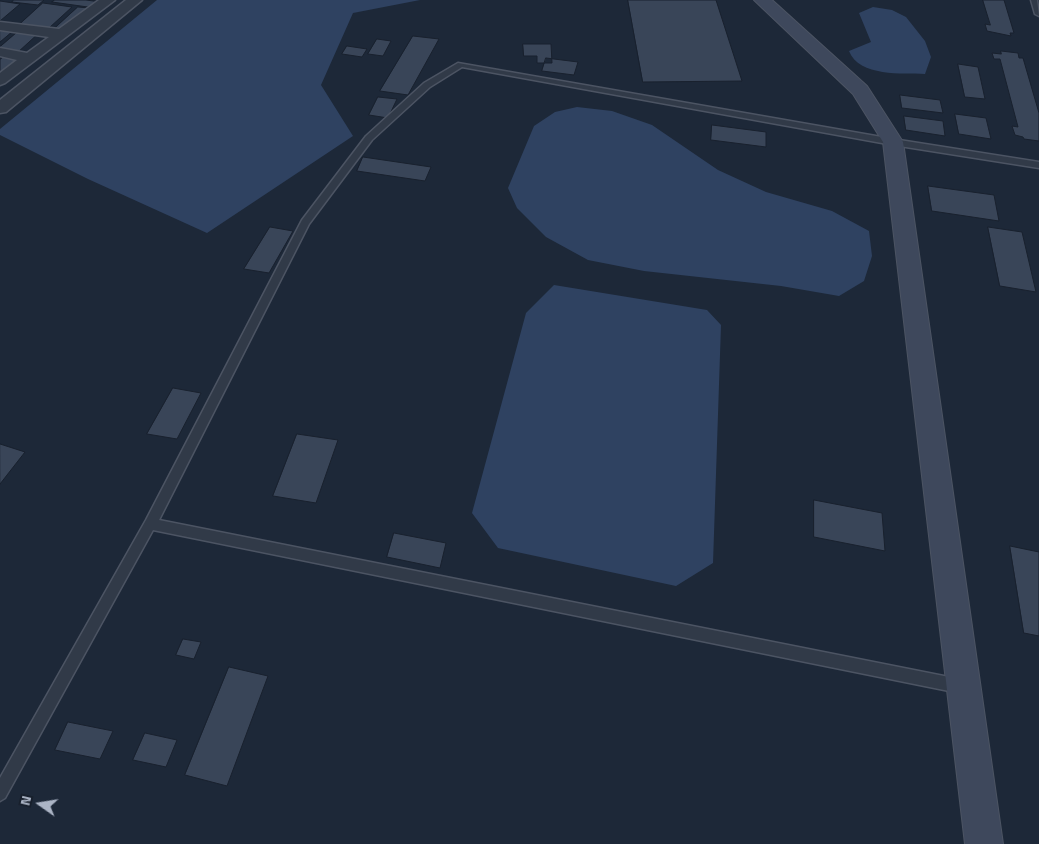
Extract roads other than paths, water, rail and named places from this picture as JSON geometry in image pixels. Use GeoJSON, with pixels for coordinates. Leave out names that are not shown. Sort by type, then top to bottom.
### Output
{"type":"FeatureCollection","features":[{"type":"Feature","properties":{"kind":"street"},"geometry":{"type":"LineString","coordinates":[[0,80],[108,0]]}},
{"type":"Feature","properties":{"kind":"street"},"geometry":{"type":"LineString","coordinates":[[0,108],[136,0]]}},
{"type":"Feature","properties":{"kind":"street"},"geometry":{"type":"LineString","coordinates":[[762,0],[860,90],[893,142],[984,844]]}},
{"type":"Feature","properties":{"kind":"street"},"geometry":{"type":"LineString","coordinates":[[0,26],[62,34]]}},
{"type":"Feature","properties":{"kind":"street"},"geometry":{"type":"LineString","coordinates":[[0,52],[30,58]]}},
{"type":"Feature","properties":{"kind":"lane"},"geometry":{"type":"LineString","coordinates":[[1034,0],[1039,14]]}},
{"type":"Feature","properties":{"kind":"lane"},"geometry":{"type":"LineString","coordinates":[[0,793],[150,524],[305,222],[369,138],[427,85],[461,65],[893,142],[1039,165]]}},
{"type":"Feature","properties":{"kind":"lane"},"geometry":{"type":"LineString","coordinates":[[150,524],[964,687]]}},
{"type":"Feature","properties":{"kind":"water"},"geometry":{"type":"Polygon","coordinates":[[[157,0],[420,0],[353,13],[321,85],[353,136],[207,233],[88,179],[0,135],[0,129],[157,0]]]}},
{"type":"Feature","properties":{"kind":"water"},"geometry":{"type":"Polygon","coordinates":[[[873,7],[892,10],[906,17],[925,41],[931,57],[925,74],[882,72],[862,65],[854,59],[849,51],[871,42],[859,13],[873,7]]]}},
{"type":"Feature","properties":{"kind":"water"},"geometry":{"type":"Polygon","coordinates":[[[577,107],[612,111],[652,125],[718,170],[766,192],[832,211],[869,231],[872,256],[864,281],[839,296],[781,286],[644,271],[588,260],[546,237],[517,208],[508,188],[534,126],[555,112],[577,107]]]}},
{"type":"Feature","properties":{"kind":"water"},"geometry":{"type":"Polygon","coordinates":[[[554,285],[707,310],[721,325],[713,563],[676,586],[498,548],[472,513],[526,313],[554,285]]]}}]}
